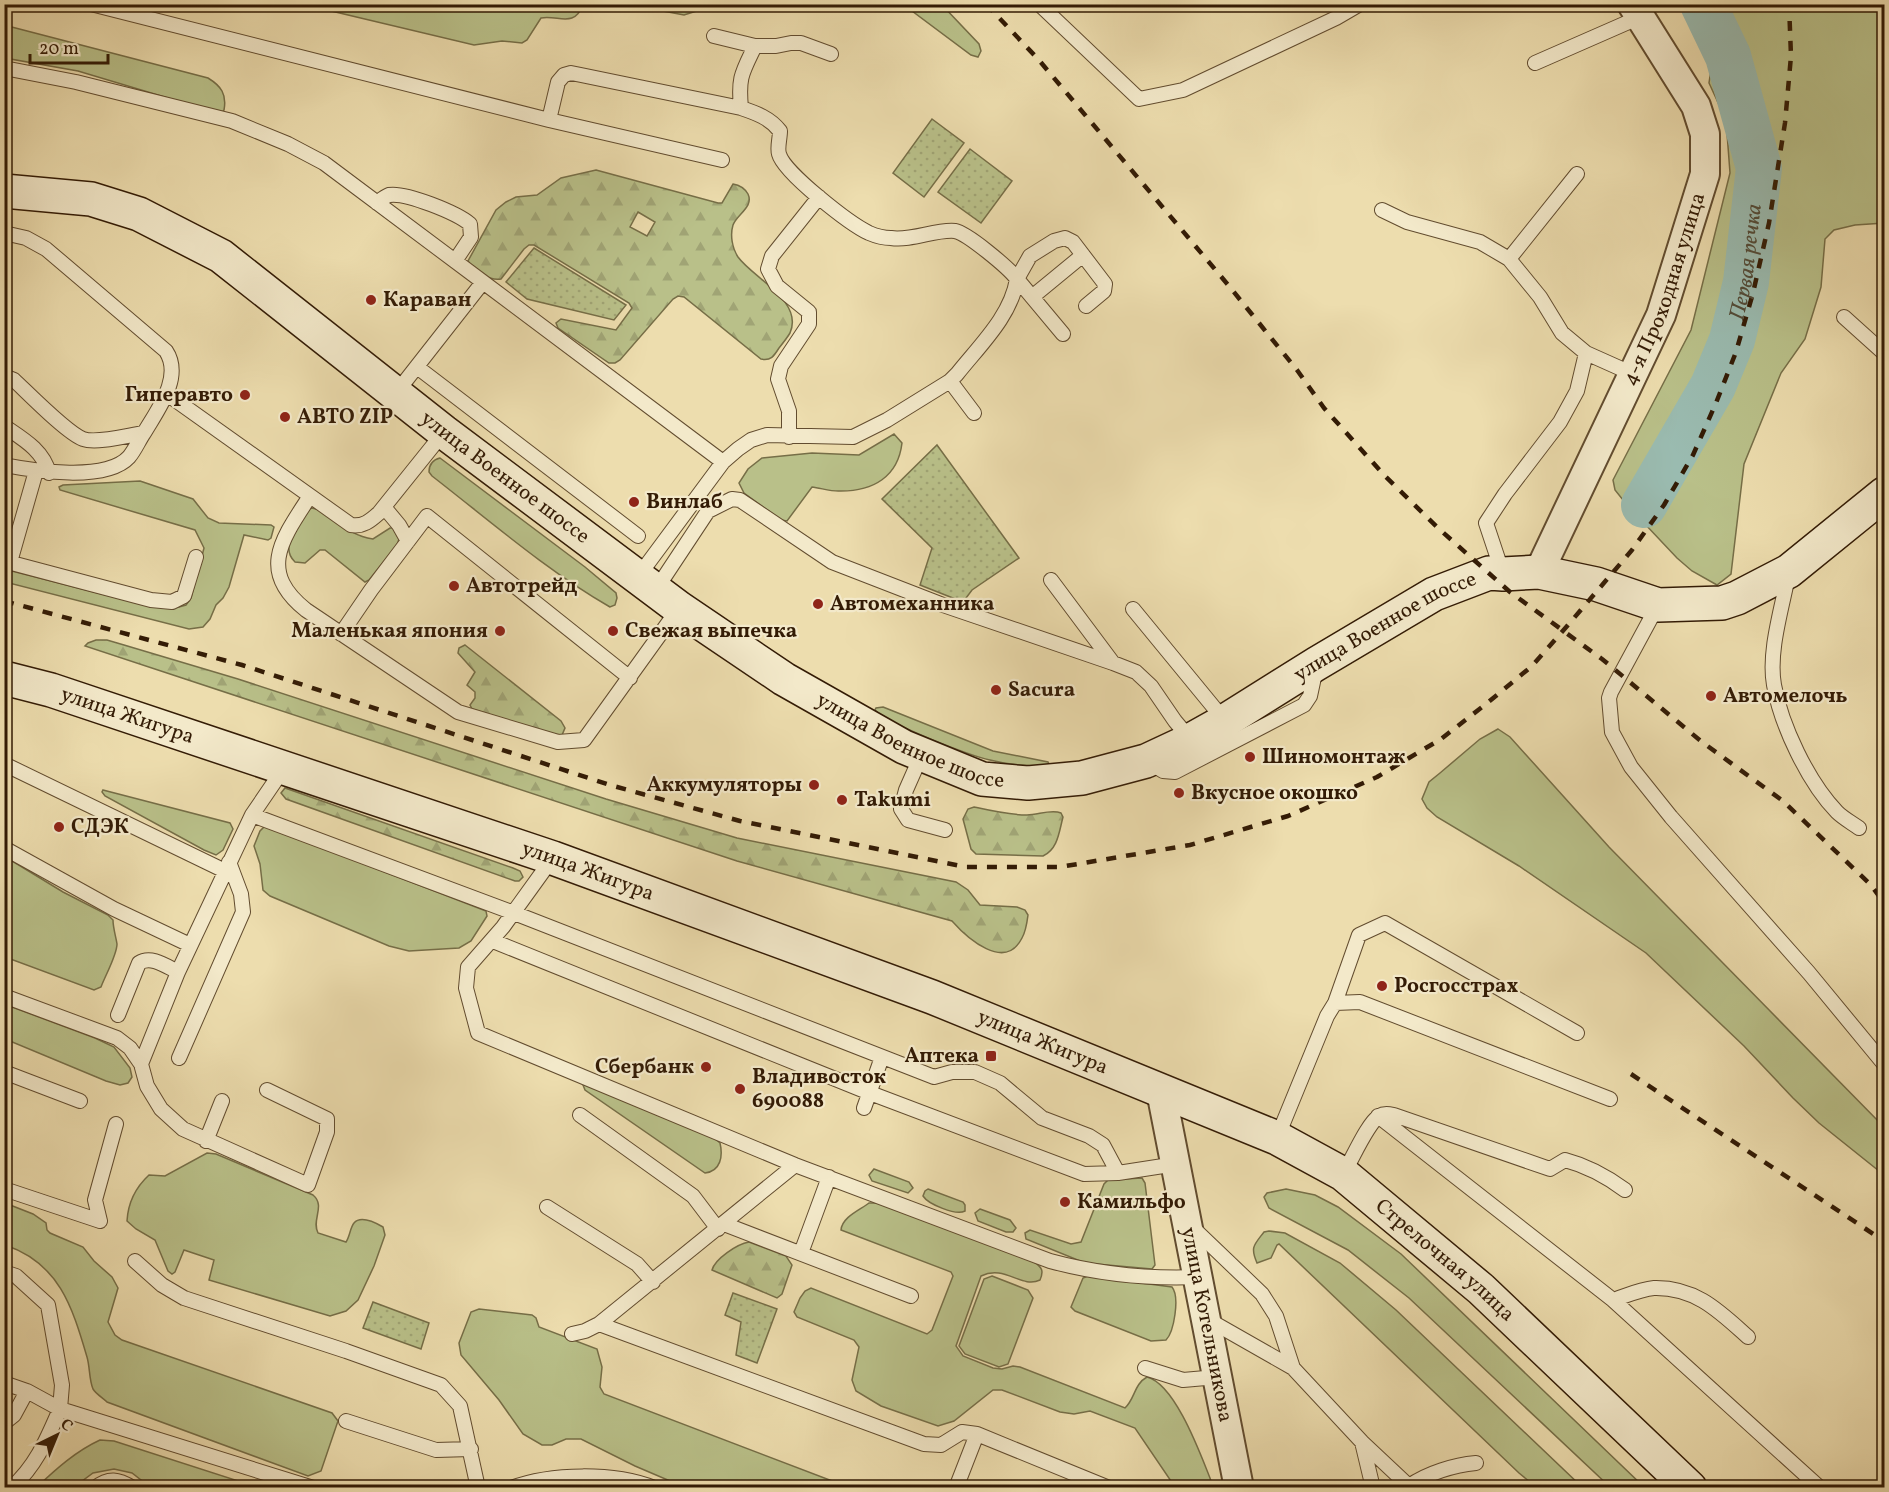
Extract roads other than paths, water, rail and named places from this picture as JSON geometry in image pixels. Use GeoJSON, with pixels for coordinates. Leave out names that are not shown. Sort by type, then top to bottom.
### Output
{"type":"FeatureCollection","features":[{"type":"Feature","properties":{"kind":"main road","name":"улица Военное шоссе"},"geometry":{"type":"LineString","coordinates":[[4,191],[91,199],[139,214],[221,256],[444,432],[657,592],[784,679],[921,756],[982,779],[1028,783],[1082,778],[1146,761],[1225,721],[1434,594],[1489,573],[1539,572],[1596,584],[1658,605],[1722,603],[1737,598],[1789,571],[1884,494]]}},
{"type":"Feature","properties":{"kind":"main road","name":"улица Жигура"},"geometry":{"type":"LineString","coordinates":[[4,678],[51,690],[552,858],[932,997],[1161,1091]]}},
{"type":"Feature","properties":{"kind":"main road","name":"Стрелочная улица"},"geometry":{"type":"LineString","coordinates":[[1161,1091],[1277,1138],[1343,1174],[1480,1289],[1690,1488]]}},
{"type":"Feature","properties":{"kind":"street","name":"4-я Проходная улица"},"geometry":{"type":"LineString","coordinates":[[1539,572],[1661,315],[1705,174],[1706,134],[1696,106],[1636,11]]}},
{"type":"Feature","properties":{"kind":"street","name":"улица Котельникова"},"geometry":{"type":"LineString","coordinates":[[1161,1091],[1239,1488]]}},
{"type":"Feature","properties":{"kind":"lane"},"geometry":{"type":"LineString","coordinates":[[91,4],[549,120],[722,160]]}},
{"type":"Feature","properties":{"kind":"lane"},"geometry":{"type":"LineString","coordinates":[[1039,4],[1139,99],[1183,90],[1336,18],[1360,4]]}},
{"type":"Feature","properties":{"kind":"lane"},"geometry":{"type":"LineString","coordinates":[[1329,4],[1336,18]]}},
{"type":"Feature","properties":{"kind":"lane"},"geometry":{"type":"LineString","coordinates":[[1535,63],[1636,11]]}},
{"type":"Feature","properties":{"kind":"lane"},"geometry":{"type":"LineString","coordinates":[[714,36],[755,46],[801,43],[831,54]]}},
{"type":"Feature","properties":{"kind":"lane"},"geometry":{"type":"LineString","coordinates":[[741,108],[738,84],[755,46]]}},
{"type":"Feature","properties":{"kind":"lane"},"geometry":{"type":"LineString","coordinates":[[4,68],[76,82],[232,121],[309,154],[723,462]]}},
{"type":"Feature","properties":{"kind":"lane"},"geometry":{"type":"LineString","coordinates":[[549,120],[558,82],[564,75],[572,73],[741,108],[776,125],[780,131],[778,154],[784,163],[806,186],[855,224],[878,236],[900,239],[951,231],[960,233],[1007,267],[1063,333]]}},
{"type":"Feature","properties":{"kind":"lane"},"geometry":{"type":"LineString","coordinates":[[1509,259],[1577,174]]}},
{"type":"Feature","properties":{"kind":"lane"},"geometry":{"type":"LineString","coordinates":[[377,203],[390,195],[400,195],[448,210],[466,220],[470,224],[471,237],[455,261]]}},
{"type":"Feature","properties":{"kind":"lane"},"geometry":{"type":"LineString","coordinates":[[789,436],[789,411],[778,379],[779,373],[781,366],[809,324],[810,317],[809,312],[777,286],[768,269],[772,256],[819,197]]}},
{"type":"Feature","properties":{"kind":"lane"},"geometry":{"type":"LineString","coordinates":[[1382,210],[1417,226],[1480,242],[1509,259],[1540,297],[1562,333],[1586,354],[1633,374]]}},
{"type":"Feature","properties":{"kind":"lane"},"geometry":{"type":"LineString","coordinates":[[4,233],[26,238],[46,249],[166,351],[172,360],[167,394],[130,456],[120,464],[110,468],[81,472],[43,472],[4,465]]}},
{"type":"Feature","properties":{"kind":"lane"},"geometry":{"type":"LineString","coordinates":[[310,496],[286,534],[278,562],[278,575],[290,597],[458,712],[558,742],[584,740],[630,678],[657,592],[723,462],[738,449],[751,440],[767,435],[853,437],[887,420],[950,381],[976,351],[1009,306],[1017,279],[1030,256],[1054,241],[1065,238],[1073,242],[1105,284],[1104,291],[1086,306]]}},
{"type":"Feature","properties":{"kind":"lane"},"geometry":{"type":"LineString","coordinates":[[1032,297],[1083,255]]}},
{"type":"Feature","properties":{"kind":"lane"},"geometry":{"type":"LineString","coordinates":[[396,393],[483,282]]}},
{"type":"Feature","properties":{"kind":"lane"},"geometry":{"type":"LineString","coordinates":[[1844,317],[1884,353]]}},
{"type":"Feature","properties":{"kind":"lane"},"geometry":{"type":"LineString","coordinates":[[1503,574],[1486,523],[1505,494],[1560,422],[1577,391],[1586,354]]}},
{"type":"Feature","properties":{"kind":"lane"},"geometry":{"type":"LineString","coordinates":[[417,367],[638,536]]}},
{"type":"Feature","properties":{"kind":"lane"},"geometry":{"type":"LineString","coordinates":[[4,376],[14,380],[70,432],[84,439],[96,440],[144,433]]}},
{"type":"Feature","properties":{"kind":"lane"},"geometry":{"type":"LineString","coordinates":[[950,381],[974,413]]}},
{"type":"Feature","properties":{"kind":"lane"},"geometry":{"type":"LineString","coordinates":[[167,394],[351,525],[358,526],[366,523],[384,507],[444,432]]}},
{"type":"Feature","properties":{"kind":"lane"},"geometry":{"type":"LineString","coordinates":[[4,426],[37,450],[46,462],[7,561],[151,600],[172,602],[184,596],[196,557]]}},
{"type":"Feature","properties":{"kind":"lane"},"geometry":{"type":"LineString","coordinates":[[657,592],[708,511],[732,499],[740,500],[832,562],[943,605],[1136,672],[1151,686],[1175,722],[1191,740]]}},
{"type":"Feature","properties":{"kind":"lane"},"geometry":{"type":"LineString","coordinates":[[384,507],[399,525],[408,541]]}},
{"type":"Feature","properties":{"kind":"lane"},"geometry":{"type":"LineString","coordinates":[[341,634],[427,516],[630,678]]}},
{"type":"Feature","properties":{"kind":"lane"},"geometry":{"type":"LineString","coordinates":[[1789,571],[1774,650],[1773,684],[1789,734],[1807,772],[1837,813],[1859,828]]}},
{"type":"Feature","properties":{"kind":"lane"},"geometry":{"type":"LineString","coordinates":[[1051,580],[1113,663]]}},
{"type":"Feature","properties":{"kind":"lane"},"geometry":{"type":"LineString","coordinates":[[1658,605],[1619,673],[1609,698],[1612,732],[1631,767],[1671,817],[1809,974],[1884,1064]]}},
{"type":"Feature","properties":{"kind":"lane"},"geometry":{"type":"LineString","coordinates":[[1133,609],[1225,721]]}},
{"type":"Feature","properties":{"kind":"lane"},"geometry":{"type":"LineString","coordinates":[[1146,761],[1163,771],[1175,772],[1304,705],[1310,696],[1316,664]]}},
{"type":"Feature","properties":{"kind":"lane"},"geometry":{"type":"LineString","coordinates":[[921,756],[906,790],[901,809],[908,820],[945,830]]}},
{"type":"Feature","properties":{"kind":"lane"},"geometry":{"type":"LineString","coordinates":[[4,764],[227,867],[241,894],[243,912],[178,1058]]}},
{"type":"Feature","properties":{"kind":"lane"},"geometry":{"type":"LineString","coordinates":[[141,1064],[190,945],[252,815],[285,767]]}},
{"type":"Feature","properties":{"kind":"lane"},"geometry":{"type":"LineString","coordinates":[[252,815],[514,913],[934,1077],[952,1072],[975,1072],[1000,1083],[1042,1118],[1089,1136],[1103,1145],[1118,1173]]}},
{"type":"Feature","properties":{"kind":"lane"},"geometry":{"type":"LineString","coordinates":[[4,848],[114,909],[190,945]]}},
{"type":"Feature","properties":{"kind":"lane"},"geometry":{"type":"LineString","coordinates":[[552,858],[493,941],[468,967],[466,988],[478,1033],[795,1165],[1039,1257],[1079,1269],[1163,1279],[1198,1277]]}},
{"type":"Feature","properties":{"kind":"lane"},"geometry":{"type":"LineString","coordinates":[[1277,1138],[1327,1016],[1335,1003],[1359,935],[1385,923],[1577,1033]]}},
{"type":"Feature","properties":{"kind":"lane"},"geometry":{"type":"LineString","coordinates":[[493,941],[870,1093],[1084,1174],[1118,1173],[1176,1164]]}},
{"type":"Feature","properties":{"kind":"lane"},"geometry":{"type":"LineString","coordinates":[[118,1015],[140,963],[152,960],[178,972]]}},
{"type":"Feature","properties":{"kind":"lane"},"geometry":{"type":"LineString","coordinates":[[4,996],[117,1038],[130,1048],[141,1064],[147,1086],[161,1109],[183,1129],[308,1185],[327,1132],[327,1119],[267,1090]]}},
{"type":"Feature","properties":{"kind":"lane"},"geometry":{"type":"LineString","coordinates":[[1335,1003],[1360,1002],[1610,1099]]}},
{"type":"Feature","properties":{"kind":"lane"},"geometry":{"type":"LineString","coordinates":[[864,1107],[882,1057]]}},
{"type":"Feature","properties":{"kind":"lane"},"geometry":{"type":"LineString","coordinates":[[4,1072],[80,1101]]}},
{"type":"Feature","properties":{"kind":"lane"},"geometry":{"type":"LineString","coordinates":[[206,1141],[222,1101]]}},
{"type":"Feature","properties":{"kind":"lane"},"geometry":{"type":"LineString","coordinates":[[1343,1174],[1366,1132],[1378,1116],[1384,1114],[1394,1115],[1550,1169],[1565,1160],[1584,1165],[1609,1178],[1625,1190]]}},
{"type":"Feature","properties":{"kind":"lane"},"geometry":{"type":"LineString","coordinates":[[580,1115],[693,1196],[721,1226],[801,1253],[911,1296]]}},
{"type":"Feature","properties":{"kind":"lane"},"geometry":{"type":"LineString","coordinates":[[1378,1116],[1613,1300],[1820,1488]]}},
{"type":"Feature","properties":{"kind":"lane"},"geometry":{"type":"LineString","coordinates":[[4,1190],[100,1221],[95,1200],[116,1124]]}},
{"type":"Feature","properties":{"kind":"lane"},"geometry":{"type":"LineString","coordinates":[[572,1334],[585,1331],[598,1324],[653,1282],[795,1165]]}},
{"type":"Feature","properties":{"kind":"lane"},"geometry":{"type":"LineString","coordinates":[[801,1253],[829,1178]]}},
{"type":"Feature","properties":{"kind":"lane"},"geometry":{"type":"LineString","coordinates":[[547,1207],[637,1264],[653,1282]]}},
{"type":"Feature","properties":{"kind":"lane"},"geometry":{"type":"LineString","coordinates":[[1187,1222],[1262,1294],[1276,1316],[1293,1368]]}},
{"type":"Feature","properties":{"kind":"lane"},"geometry":{"type":"LineString","coordinates":[[135,1262],[162,1285],[184,1298],[441,1385],[460,1406],[478,1488]]}},
{"type":"Feature","properties":{"kind":"lane"},"geometry":{"type":"LineString","coordinates":[[4,1272],[16,1276],[48,1305],[62,1386],[60,1409],[40,1454],[25,1475],[11,1488]]}},
{"type":"Feature","properties":{"kind":"lane"},"geometry":{"type":"LineString","coordinates":[[1613,1300],[1653,1288],[1683,1292],[1710,1303],[1748,1337]]}},
{"type":"Feature","properties":{"kind":"lane"},"geometry":{"type":"LineString","coordinates":[[1205,1318],[1293,1368],[1362,1442],[1410,1487],[1417,1481],[1459,1464],[1476,1462]]}},
{"type":"Feature","properties":{"kind":"lane"},"geometry":{"type":"LineString","coordinates":[[598,1324],[924,1444],[941,1445],[962,1432],[977,1434],[1078,1482],[1109,1488]]}},
{"type":"Feature","properties":{"kind":"lane"},"geometry":{"type":"LineString","coordinates":[[1145,1368],[1183,1380],[1217,1377]]}},
{"type":"Feature","properties":{"kind":"lane"},"geometry":{"type":"LineString","coordinates":[[4,1383],[27,1390],[60,1409],[314,1488]]}},
{"type":"Feature","properties":{"kind":"lane"},"geometry":{"type":"LineString","coordinates":[[4,1423],[14,1415],[27,1390]]}},
{"type":"Feature","properties":{"kind":"lane"},"geometry":{"type":"LineString","coordinates":[[346,1421],[436,1450],[471,1449]]}},
{"type":"Feature","properties":{"kind":"lane"},"geometry":{"type":"LineString","coordinates":[[956,1488],[977,1434]]}},
{"type":"Feature","properties":{"kind":"lane"},"geometry":{"type":"LineString","coordinates":[[1362,1442],[1373,1488]]}},
{"type":"Feature","properties":{"kind":"lane"},"geometry":{"type":"LineString","coordinates":[[511,1488],[530,1480],[617,1477],[654,1488]]}},
{"type":"Feature","properties":{"kind":"lane"},"geometry":{"type":"LineString","coordinates":[[95,1488],[112,1479],[133,1488]]}},
{"type":"Feature","properties":{"kind":"waterway","name":"Первая речка"},"geometry":{"type":"LineString","coordinates":[[1644,505],[1713,386],[1732,340],[1746,282],[1759,168],[1728,56],[1703,4]]}},
{"type":"Feature","properties":{"kind":"railway"},"geometry":{"type":"LineString","coordinates":[[986,4],[1038,59],[1229,286],[1297,370],[1324,408],[1384,475],[1438,528],[1510,592],[1602,659],[1702,742],[1783,801],[1871,885],[1884,903]]}},
{"type":"Feature","properties":{"kind":"railway"},"geometry":{"type":"LineString","coordinates":[[4,601],[242,665],[610,785],[740,821],[966,867],[1060,867],[1190,845],[1288,816],[1377,777],[1441,739],[1532,666],[1632,550],[1664,505],[1693,455],[1716,403],[1736,352],[1753,293],[1769,223],[1785,123],[1791,56],[1789,4]]}},
{"type":"Feature","properties":{"kind":"railway"},"geometry":{"type":"LineString","coordinates":[[1631,1074],[1884,1241]]}},
{"type":"Feature","properties":{"kind":"place","name":"Караван"},"geometry":{"type":"Point","coordinates":[371,300]}},
{"type":"Feature","properties":{"kind":"place","name":"Гиперавто"},"geometry":{"type":"Point","coordinates":[245,395]}},
{"type":"Feature","properties":{"kind":"place","name":"АВТО ZIP"},"geometry":{"type":"Point","coordinates":[285,417]}},
{"type":"Feature","properties":{"kind":"place","name":"Винлаб"},"geometry":{"type":"Point","coordinates":[634,502]}},
{"type":"Feature","properties":{"kind":"place","name":"Автотрейд"},"geometry":{"type":"Point","coordinates":[454,586]}},
{"type":"Feature","properties":{"kind":"place","name":"Автомеханника"},"geometry":{"type":"Point","coordinates":[818,604]}},
{"type":"Feature","properties":{"kind":"place","name":"Маленькая япония"},"geometry":{"type":"Point","coordinates":[500,631]}},
{"type":"Feature","properties":{"kind":"place","name":"Свежая выпечка"},"geometry":{"type":"Point","coordinates":[613,631]}},
{"type":"Feature","properties":{"kind":"place","name":"Sacura"},"geometry":{"type":"Point","coordinates":[996,690]}},
{"type":"Feature","properties":{"kind":"place","name":"Автомелочь"},"geometry":{"type":"Point","coordinates":[1711,696]}},
{"type":"Feature","properties":{"kind":"place","name":"Шиномонтаж"},"geometry":{"type":"Point","coordinates":[1250,757]}},
{"type":"Feature","properties":{"kind":"place","name":"Аккумуляторы"},"geometry":{"type":"Point","coordinates":[814,785]}},
{"type":"Feature","properties":{"kind":"place","name":"Вкусное окошко"},"geometry":{"type":"Point","coordinates":[1179,793]}},
{"type":"Feature","properties":{"kind":"place","name":"Takumi"},"geometry":{"type":"Point","coordinates":[842,800]}},
{"type":"Feature","properties":{"kind":"place","name":"СДЭК"},"geometry":{"type":"Point","coordinates":[59,827]}},
{"type":"Feature","properties":{"kind":"place","name":"Росгосстрах"},"geometry":{"type":"Point","coordinates":[1382,986]}},
{"type":"Feature","properties":{"kind":"place","name":"Аптека"},"geometry":{"type":"Point","coordinates":[991,1056]}},
{"type":"Feature","properties":{"kind":"place","name":"Сбербанк"},"geometry":{"type":"Point","coordinates":[706,1067]}},
{"type":"Feature","properties":{"kind":"place","name":"Владивосток 690088"},"geometry":{"type":"Point","coordinates":[740,1089]}},
{"type":"Feature","properties":{"kind":"place","name":"Камильфо"},"geometry":{"type":"Point","coordinates":[1065,1202]}}]}
